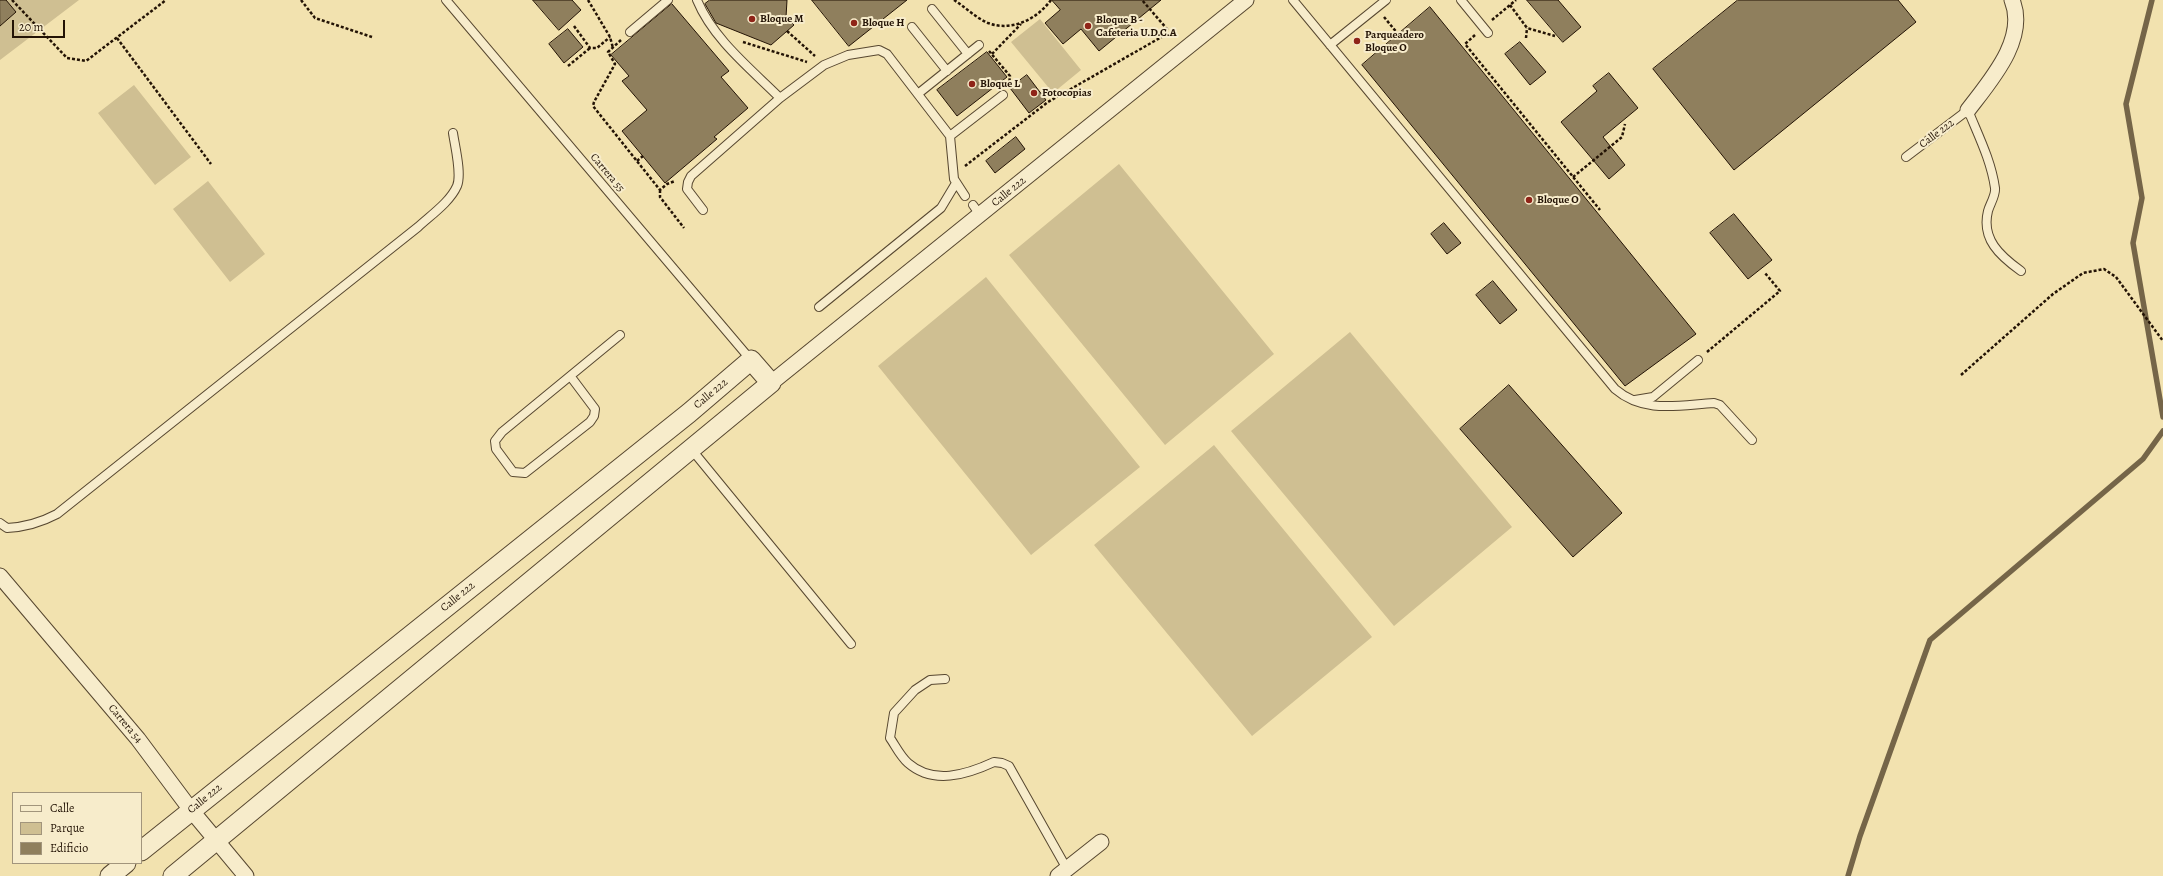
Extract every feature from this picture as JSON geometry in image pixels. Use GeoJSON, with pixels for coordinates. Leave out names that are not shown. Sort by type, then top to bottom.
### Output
{"type":"FeatureCollection","features":[{"type":"Feature","properties":{"kind":"street","name":"Calle 222"},"geometry":{"type":"LineString","coordinates":[[173,876],[692,450],[976,210],[1246,0]]}},
{"type":"Feature","properties":{"kind":"street"},"geometry":{"type":"LineString","coordinates":[[1968,110],[1992,78],[2010,46],[2016,24],[2017,11],[2012,0]]}},
{"type":"Feature","properties":{"kind":"street"},"geometry":{"type":"LineString","coordinates":[[751,360],[771,383]]}},
{"type":"Feature","properties":{"kind":"street","name":"Calle 222"},"geometry":{"type":"LineString","coordinates":[[142,850],[689,413],[751,360]]}},
{"type":"Feature","properties":{"kind":"street","name":"Carrera 54"},"geometry":{"type":"LineString","coordinates":[[0,576],[138,739],[191,810],[246,876]]}},
{"type":"Feature","properties":{"kind":"street"},"geometry":{"type":"LineString","coordinates":[[1063,872],[1101,842]]}},
{"type":"Feature","properties":{"kind":"street"},"geometry":{"type":"LineString","coordinates":[[110,876],[125,864]]}},
{"type":"Feature","properties":{"kind":"lane","name":"Carrera 55"},"geometry":{"type":"LineString","coordinates":[[446,0],[751,360]]}},
{"type":"Feature","properties":{"kind":"lane"},"geometry":{"type":"LineString","coordinates":[[630,32],[668,0]]}},
{"type":"Feature","properties":{"kind":"lane"},"geometry":{"type":"LineString","coordinates":[[697,0],[702,11],[719,35],[780,98]]}},
{"type":"Feature","properties":{"kind":"lane"},"geometry":{"type":"LineString","coordinates":[[1293,0],[1616,389],[1630,400],[1651,406],[1714,403],[1720,405],[1752,440]]}},
{"type":"Feature","properties":{"kind":"lane"},"geometry":{"type":"LineString","coordinates":[[1330,45],[1386,0]]}},
{"type":"Feature","properties":{"kind":"lane"},"geometry":{"type":"LineString","coordinates":[[1461,0],[1486,30]]}},
{"type":"Feature","properties":{"kind":"lane"},"geometry":{"type":"LineString","coordinates":[[932,9],[968,54]]}},
{"type":"Feature","properties":{"kind":"lane"},"geometry":{"type":"LineString","coordinates":[[912,27],[947,70]]}},
{"type":"Feature","properties":{"kind":"lane"},"geometry":{"type":"LineString","coordinates":[[918,93],[978,46]]}},
{"type":"Feature","properties":{"kind":"lane"},"geometry":{"type":"LineString","coordinates":[[703,210],[690,195],[687,189],[691,176],[780,98],[832,61],[848,55],[879,50],[887,54],[950,136],[954,179],[941,208],[819,307]]}},
{"type":"Feature","properties":{"kind":"lane"},"geometry":{"type":"LineString","coordinates":[[950,136],[1003,95]]}},
{"type":"Feature","properties":{"kind":"lane"},"geometry":{"type":"LineString","coordinates":[[1968,110],[1990,163],[1995,190],[1988,212],[1986,229],[1991,241],[2003,258],[2020,271]]}},
{"type":"Feature","properties":{"kind":"lane","name":"Calle 222"},"geometry":{"type":"LineString","coordinates":[[1906,157],[1968,110]]}},
{"type":"Feature","properties":{"kind":"lane"},"geometry":{"type":"LineString","coordinates":[[0,523],[7,528],[26,526],[43,522],[57,514],[418,227],[449,199],[457,186],[459,176],[453,133]]}},
{"type":"Feature","properties":{"kind":"lane"},"geometry":{"type":"LineString","coordinates":[[954,179],[966,196]]}},
{"type":"Feature","properties":{"kind":"lane"},"geometry":{"type":"LineString","coordinates":[[571,378],[595,409],[594,416],[590,422],[525,473],[514,472],[496,449],[495,441],[502,432],[571,378],[620,335]]}},
{"type":"Feature","properties":{"kind":"lane"},"geometry":{"type":"LineString","coordinates":[[1630,400],[1644,400],[1653,397],[1698,360]]}},
{"type":"Feature","properties":{"kind":"lane"},"geometry":{"type":"LineString","coordinates":[[692,450],[851,644]]}},
{"type":"Feature","properties":{"kind":"lane"},"geometry":{"type":"LineString","coordinates":[[945,679],[930,680],[915,690],[894,713],[890,738],[907,762],[923,773],[946,777],[994,762],[1009,766],[1063,872]]}},
{"type":"Feature","properties":{"kind":"path"},"geometry":{"type":"LineString","coordinates":[[12,0],[67,58],[86,61],[166,0]]}},
{"type":"Feature","properties":{"kind":"path"},"geometry":{"type":"LineString","coordinates":[[301,0],[314,18],[372,37]]}},
{"type":"Feature","properties":{"kind":"path"},"geometry":{"type":"LineString","coordinates":[[588,0],[610,38],[613,48]]}},
{"type":"Feature","properties":{"kind":"path"},"geometry":{"type":"LineString","coordinates":[[954,0],[989,23],[1007,26],[1021,23],[1039,14],[1051,0]]}},
{"type":"Feature","properties":{"kind":"path"},"geometry":{"type":"LineString","coordinates":[[954,179],[1048,102],[1165,35],[1167,29],[1142,0]]}},
{"type":"Feature","properties":{"kind":"path"},"geometry":{"type":"LineString","coordinates":[[1516,0],[1486,30],[1465,44],[1600,210]]}},
{"type":"Feature","properties":{"kind":"path"},"geometry":{"type":"LineString","coordinates":[[1510,5],[1527,28],[1555,36]]}},
{"type":"Feature","properties":{"kind":"path"},"geometry":{"type":"LineString","coordinates":[[1376,8],[1398,34]]}},
{"type":"Feature","properties":{"kind":"path"},"geometry":{"type":"LineString","coordinates":[[992,54],[1021,23]]}},
{"type":"Feature","properties":{"kind":"path"},"geometry":{"type":"LineString","coordinates":[[574,26],[590,48]]}},
{"type":"Feature","properties":{"kind":"path"},"geometry":{"type":"LineString","coordinates":[[1526,38],[1527,28]]}},
{"type":"Feature","properties":{"kind":"path"},"geometry":{"type":"LineString","coordinates":[[787,31],[818,59]]}},
{"type":"Feature","properties":{"kind":"path"},"geometry":{"type":"LineString","coordinates":[[630,32],[608,54],[615,64],[593,106],[660,190],[660,197],[684,228]]}},
{"type":"Feature","properties":{"kind":"path"},"geometry":{"type":"LineString","coordinates":[[719,35],[813,63]]}},
{"type":"Feature","properties":{"kind":"path"},"geometry":{"type":"LineString","coordinates":[[117,38],[211,164]]}},
{"type":"Feature","properties":{"kind":"path"},"geometry":{"type":"LineString","coordinates":[[568,66],[590,48],[597,48],[610,38]]}},
{"type":"Feature","properties":{"kind":"path"},"geometry":{"type":"LineString","coordinates":[[978,46],[985,45],[1010,78],[1010,82],[1003,95]]}},
{"type":"Feature","properties":{"kind":"path"},"geometry":{"type":"LineString","coordinates":[[1573,177],[1622,137],[1625,124]]}},
{"type":"Feature","properties":{"kind":"path"},"geometry":{"type":"LineString","coordinates":[[637,161],[643,156]]}},
{"type":"Feature","properties":{"kind":"path"},"geometry":{"type":"LineString","coordinates":[[660,190],[672,181],[688,182]]}},
{"type":"Feature","properties":{"kind":"path"},"geometry":{"type":"LineString","coordinates":[[1961,376],[2053,294],[2083,273],[2104,269],[2116,277],[2163,341]]}},
{"type":"Feature","properties":{"kind":"path"},"geometry":{"type":"LineString","coordinates":[[1698,360],[1780,291],[1765,273]]}},
{"type":"Feature","properties":{"kind":"green space"},"geometry":{"type":"Polygon","coordinates":[[[0,0],[79,0],[0,60],[0,0]]]}},
{"type":"Feature","properties":{"kind":"green space"},"geometry":{"type":"Polygon","coordinates":[[[1040,19],[1081,70],[1053,93],[1011,42],[1040,19]]]}},
{"type":"Feature","properties":{"kind":"green space"},"geometry":{"type":"Polygon","coordinates":[[[134,85],[191,157],[155,185],[98,113],[134,85]]]}},
{"type":"Feature","properties":{"kind":"green space"},"geometry":{"type":"Polygon","coordinates":[[[1119,164],[1274,354],[1165,445],[1009,255],[1119,164]]]}},
{"type":"Feature","properties":{"kind":"green space"},"geometry":{"type":"Polygon","coordinates":[[[208,181],[265,254],[230,282],[173,209],[208,181]]]}},
{"type":"Feature","properties":{"kind":"green space"},"geometry":{"type":"Polygon","coordinates":[[[986,277],[1140,467],[1031,555],[878,366],[986,277]]]}},
{"type":"Feature","properties":{"kind":"green space"},"geometry":{"type":"Polygon","coordinates":[[[1350,332],[1512,527],[1394,626],[1231,431],[1350,332]]]}},
{"type":"Feature","properties":{"kind":"green space"},"geometry":{"type":"Polygon","coordinates":[[[1214,445],[1372,637],[1252,736],[1094,545],[1214,445]]]}},
{"type":"Feature","properties":{"kind":"building"},"geometry":{"type":"Polygon","coordinates":[[[0,0],[6,0],[16,12],[0,26],[0,0]]]}},
{"type":"Feature","properties":{"kind":"building"},"geometry":{"type":"Polygon","coordinates":[[[533,0],[572,0],[581,10],[559,30],[533,0]]]}},
{"type":"Feature","properties":{"kind":"building","name":"Bloque M"},"geometry":{"type":"Polygon","coordinates":[[[710,0],[787,0],[786,17],[794,25],[771,45],[716,23],[705,4],[710,0]]]}},
{"type":"Feature","properties":{"kind":"building","name":"Bloque H"},"geometry":{"type":"Polygon","coordinates":[[[812,0],[907,0],[849,46],[812,0]]]}},
{"type":"Feature","properties":{"kind":"building","name":"Bloque B - Cafeteria U.D.C.A"},"geometry":{"type":"Polygon","coordinates":[[[1052,0],[1161,0],[1099,51],[1081,29],[1063,44],[1045,23],[1060,10],[1052,0]]]}},
{"type":"Feature","properties":{"kind":"building"},"geometry":{"type":"Polygon","coordinates":[[[1527,0],[1558,0],[1581,27],[1563,42],[1527,0]]]}},
{"type":"Feature","properties":{"kind":"building"},"geometry":{"type":"Polygon","coordinates":[[[1738,0],[1898,0],[1916,22],[1734,170],[1653,69],[1738,0]]]}},
{"type":"Feature","properties":{"kind":"building"},"geometry":{"type":"Polygon","coordinates":[[[672,4],[729,71],[721,77],[748,108],[714,137],[717,139],[665,183],[622,131],[647,110],[622,81],[629,76],[611,55],[672,4]]]}},
{"type":"Feature","properties":{"kind":"building","name":"Bloque O"},"geometry":{"type":"Polygon","coordinates":[[[1430,7],[1696,334],[1625,386],[1362,65],[1430,7]]]}},
{"type":"Feature","properties":{"kind":"building"},"geometry":{"type":"Polygon","coordinates":[[[568,29],[583,47],[564,63],[549,44],[568,29]]]}},
{"type":"Feature","properties":{"kind":"building"},"geometry":{"type":"Polygon","coordinates":[[[1520,42],[1546,72],[1530,85],[1505,54],[1520,42]]]}},
{"type":"Feature","properties":{"kind":"building","name":"Bloque L"},"geometry":{"type":"Polygon","coordinates":[[[987,52],[1007,77],[957,116],[937,90],[987,52]]]}},
{"type":"Feature","properties":{"kind":"building"},"geometry":{"type":"Polygon","coordinates":[[[1609,73],[1638,108],[1603,137],[1625,165],[1609,179],[1561,122],[1597,91],[1593,86],[1609,73]]]}},
{"type":"Feature","properties":{"kind":"building"},"geometry":{"type":"Polygon","coordinates":[[[1027,75],[1046,100],[1029,113],[1010,88],[1027,75]]]}},
{"type":"Feature","properties":{"kind":"building"},"geometry":{"type":"Polygon","coordinates":[[[1016,137],[1025,149],[995,173],[986,161],[1016,137]]]}},
{"type":"Feature","properties":{"kind":"building"},"geometry":{"type":"Polygon","coordinates":[[[1734,214],[1772,260],[1748,279],[1710,233],[1734,214]]]}},
{"type":"Feature","properties":{"kind":"building"},"geometry":{"type":"Polygon","coordinates":[[[1444,223],[1461,243],[1447,254],[1431,234],[1444,223]]]}},
{"type":"Feature","properties":{"kind":"building"},"geometry":{"type":"Polygon","coordinates":[[[1493,281],[1517,310],[1500,324],[1476,295],[1493,281]]]}},
{"type":"Feature","properties":{"kind":"building"},"geometry":{"type":"Polygon","coordinates":[[[1509,385],[1622,513],[1573,557],[1460,429],[1509,385]]]}},
{"type":"Feature","properties":{"kind":"waterway"},"geometry":{"type":"LineString","coordinates":[[2152,0],[2126,104],[2142,198],[2133,243],[2163,417]]}},
{"type":"Feature","properties":{"kind":"waterway"},"geometry":{"type":"LineString","coordinates":[[1848,876],[1860,836],[1930,640],[2143,459],[2163,431]]}},
{"type":"Feature","properties":{"kind":"place","name":"Bloque M"},"geometry":{"type":"Point","coordinates":[752,19]}},
{"type":"Feature","properties":{"kind":"place","name":"Bloque H"},"geometry":{"type":"Point","coordinates":[854,23]}},
{"type":"Feature","properties":{"kind":"place","name":"Bloque B - Cafeteria U.D.C.A"},"geometry":{"type":"Point","coordinates":[1088,26]}},
{"type":"Feature","properties":{"kind":"place","name":"Parqueadero Bloque O"},"geometry":{"type":"Point","coordinates":[1357,41]}},
{"type":"Feature","properties":{"kind":"place","name":"Bloque L"},"geometry":{"type":"Point","coordinates":[972,84]}},
{"type":"Feature","properties":{"kind":"place","name":"Fotocopias"},"geometry":{"type":"Point","coordinates":[1034,93]}},
{"type":"Feature","properties":{"kind":"place","name":"Bloque O"},"geometry":{"type":"Point","coordinates":[1529,200]}}]}
